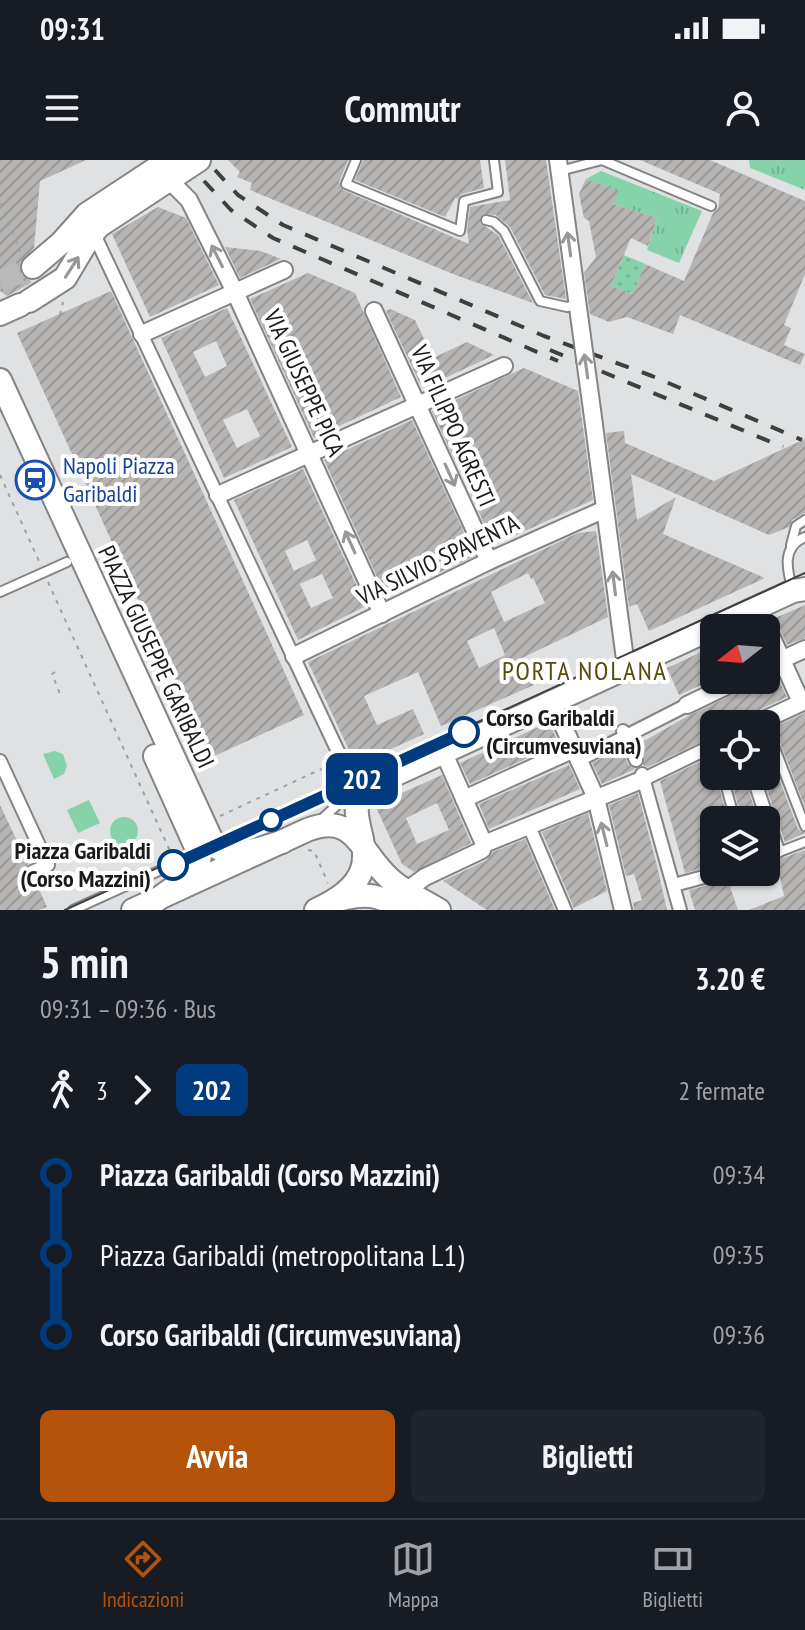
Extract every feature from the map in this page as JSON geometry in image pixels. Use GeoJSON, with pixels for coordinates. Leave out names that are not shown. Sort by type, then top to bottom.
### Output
{"type":"FeatureCollection","features":[{"type":"Feature","properties":{"kind":"main road"},"geometry":{"type":"LineString","coordinates":[[16,307],[65,278],[98,220],[169,171],[199,160]]}},
{"type":"Feature","properties":{"kind":"main road"},"geometry":{"type":"LineString","coordinates":[[26,259],[61,243],[79,222],[98,220]]}},
{"type":"Feature","properties":{"kind":"main road","name":"PIAZZA GIUSEPPE GARIBALDI"},"geometry":{"type":"LineString","coordinates":[[0,380],[207,849]]}},
{"type":"Feature","properties":{"kind":"main road","name":"PIAZZA GIUSEPPE GARIBALDI"},"geometry":{"type":"LineString","coordinates":[[0,415],[67,562],[207,849]]}},
{"type":"Feature","properties":{"kind":"main road"},"geometry":{"type":"LineString","coordinates":[[328,900],[358,882],[363,865],[357,804],[362,791],[360,782],[443,751],[624,664],[758,607],[798,585]]}},
{"type":"Feature","properties":{"kind":"main road"},"geometry":{"type":"LineString","coordinates":[[157,900],[197,870],[207,849],[231,854],[282,842],[308,840],[320,825],[338,825],[350,832],[406,900]]}},
{"type":"Feature","properties":{"kind":"main road"},"geometry":{"type":"LineString","coordinates":[[133,910],[282,842]]}},
{"type":"Feature","properties":{"kind":"main road"},"geometry":{"type":"LineString","coordinates":[[328,900],[367,894],[406,900],[439,910]]}},
{"type":"Feature","properties":{"kind":"street"},"geometry":{"type":"LineString","coordinates":[[558,166],[624,664]]}},
{"type":"Feature","properties":{"kind":"street","name":"VIA GIUSEPPE PICA"},"geometry":{"type":"LineString","coordinates":[[169,171],[189,200],[235,292],[382,614]]}},
{"type":"Feature","properties":{"kind":"street"},"geometry":{"type":"LineString","coordinates":[[98,220],[142,334],[342,760],[360,782]]}},
{"type":"Feature","properties":{"kind":"street"},"geometry":{"type":"LineString","coordinates":[[142,334],[284,270]]}},
{"type":"Feature","properties":{"kind":"street","name":"VIA FILIPPO AGRESTI"},"geometry":{"type":"LineString","coordinates":[[374,311],[489,561]]}},
{"type":"Feature","properties":{"kind":"street"},"geometry":{"type":"LineString","coordinates":[[218,495],[504,366]]}},
{"type":"Feature","properties":{"kind":"street","name":"VIA SILVIO SPAVENTA"},"geometry":{"type":"LineString","coordinates":[[294,656],[489,561],[605,509]]}},
{"type":"Feature","properties":{"kind":"street"},"geometry":{"type":"LineString","coordinates":[[758,607],[803,702],[780,714]]}},
{"type":"Feature","properties":{"kind":"street"},"geometry":{"type":"LineString","coordinates":[[782,659],[805,649]]}},
{"type":"Feature","properties":{"kind":"street"},"geometry":{"type":"LineString","coordinates":[[464,799],[575,755],[710,694]]}},
{"type":"Feature","properties":{"kind":"street"},"geometry":{"type":"LineString","coordinates":[[551,698],[596,798],[623,910]]}},
{"type":"Feature","properties":{"kind":"street"},"geometry":{"type":"LineString","coordinates":[[624,734],[636,760]]}},
{"type":"Feature","properties":{"kind":"street"},"geometry":{"type":"LineString","coordinates":[[406,900],[425,877],[482,850],[484,844],[443,751]]}},
{"type":"Feature","properties":{"kind":"street"},"geometry":{"type":"LineString","coordinates":[[484,844],[700,751]]}},
{"type":"Feature","properties":{"kind":"street"},"geometry":{"type":"LineString","coordinates":[[0,761],[48,865],[32,872]]}},
{"type":"Feature","properties":{"kind":"street"},"geometry":{"type":"LineString","coordinates":[[643,777],[680,910]]}},
{"type":"Feature","properties":{"kind":"street"},"geometry":{"type":"LineString","coordinates":[[529,826],[565,910]]}},
{"type":"Feature","properties":{"kind":"street"},"geometry":{"type":"LineString","coordinates":[[674,885],[700,878]]}},
{"type":"Feature","properties":{"kind":"lane"},"geometry":{"type":"LineString","coordinates":[[356,160],[346,184],[460,231],[464,201],[498,192],[494,160]]}},
{"type":"Feature","properties":{"kind":"lane"},"geometry":{"type":"LineString","coordinates":[[558,166],[602,160],[711,206]]}},
{"type":"Feature","properties":{"kind":"lane"},"geometry":{"type":"LineString","coordinates":[[486,220],[494,222],[504,231],[540,301],[567,307],[578,313]]}},
{"type":"Feature","properties":{"kind":"lane"},"geometry":{"type":"LineString","coordinates":[[624,664],[798,585],[786,569],[796,526],[805,520]]}},
{"type":"Feature","properties":{"kind":"lane"},"geometry":{"type":"LineString","coordinates":[[790,548],[796,540],[805,537]]}},
{"type":"Feature","properties":{"kind":"lane"},"geometry":{"type":"LineString","coordinates":[[0,592],[67,562]]}},
{"type":"Feature","properties":{"kind":"lane"},"geometry":{"type":"LineString","coordinates":[[73,910],[385,768],[551,698]]}},
{"type":"Feature","properties":{"kind":"lane"},"geometry":{"type":"LineString","coordinates":[[780,765],[805,826]]}},
{"type":"Feature","properties":{"kind":"lane"},"geometry":{"type":"LineString","coordinates":[[360,782],[385,768]]}},
{"type":"Feature","properties":{"kind":"lane"},"geometry":{"type":"LineString","coordinates":[[308,840],[336,806],[342,788]]}},
{"type":"Feature","properties":{"kind":"lane"},"geometry":{"type":"LineString","coordinates":[[780,851],[805,842]]}},
{"type":"Feature","properties":{"kind":"path"},"geometry":{"type":"LineString","coordinates":[[1,203],[26,259]]}},
{"type":"Feature","properties":{"kind":"path"},"geometry":{"type":"LineString","coordinates":[[60,315],[64,295]]}},
{"type":"Feature","properties":{"kind":"path"},"geometry":{"type":"LineString","coordinates":[[63,310],[68,312]]}},
{"type":"Feature","properties":{"kind":"path"},"geometry":{"type":"LineString","coordinates":[[0,475],[39,561]]}},
{"type":"Feature","properties":{"kind":"path"},"geometry":{"type":"LineString","coordinates":[[48,583],[170,851]]}},
{"type":"Feature","properties":{"kind":"path"},"geometry":{"type":"LineString","coordinates":[[55,672],[52,674],[60,694]]}},
{"type":"Feature","properties":{"kind":"path"},"geometry":{"type":"LineString","coordinates":[[211,820],[342,760]]}},
{"type":"Feature","properties":{"kind":"path"},"geometry":{"type":"LineString","coordinates":[[308,840],[317,856],[328,900]]}},
{"type":"Feature","properties":{"kind":"green space"},"geometry":{"type":"Polygon","coordinates":[[[749,160],[805,160],[805,190],[750,168],[749,160]]]}},
{"type":"Feature","properties":{"kind":"green space"},"geometry":{"type":"Polygon","coordinates":[[[601,171],[702,211],[679,263],[647,250],[657,218],[613,204],[618,191],[586,179],[601,171]]]}},
{"type":"Feature","properties":{"kind":"green space"},"geometry":{"type":"Polygon","coordinates":[[[624,255],[645,264],[633,294],[611,286],[624,255]]]}},
{"type":"Feature","properties":{"kind":"green space"},"geometry":{"type":"Polygon","coordinates":[[[55,751],[63,754],[67,766],[64,774],[54,779],[43,754],[55,751]]]}},
{"type":"Feature","properties":{"kind":"green space"},"geometry":{"type":"Polygon","coordinates":[[[89,800],[100,823],[78,833],[67,810],[89,800]]]}},
{"type":"Feature","properties":{"kind":"green space"},"geometry":{"type":"Polygon","coordinates":[[[124,817],[134,821],[138,831],[134,841],[124,845],[114,841],[110,831],[114,821],[124,817]]]}},
{"type":"Feature","properties":{"kind":"building"},"geometry":{"type":"Polygon","coordinates":[[[0,160],[86,160],[40,181],[34,248],[20,263],[22,275],[31,283],[7,296],[0,291],[0,160]]]}},
{"type":"Feature","properties":{"kind":"building"},"geometry":{"type":"Polygon","coordinates":[[[228,160],[348,160],[339,182],[343,190],[469,244],[467,229],[470,207],[510,200],[505,160],[546,160],[566,299],[545,295],[510,227],[496,215],[483,214],[480,223],[498,235],[533,303],[453,274],[250,190],[252,183],[237,177],[240,172],[228,160]]]}},
{"type":"Feature","properties":{"kind":"building"},"geometry":{"type":"Polygon","coordinates":[[[363,160],[480,160],[484,188],[456,197],[445,217],[355,180],[363,160]]]}},
{"type":"Feature","properties":{"kind":"building"},"geometry":{"type":"Polygon","coordinates":[[[640,160],[710,160],[805,201],[805,274],[784,325],[791,328],[784,345],[805,354],[800,365],[680,315],[673,334],[627,317],[609,322],[590,314],[584,273],[596,257],[589,221],[584,218],[579,194],[586,179],[619,191],[613,204],[657,218],[648,246],[631,238],[611,286],[633,294],[645,264],[684,281],[713,213],[718,208],[720,194],[640,160]]]}},
{"type":"Feature","properties":{"kind":"building"},"geometry":{"type":"Polygon","coordinates":[[[158,207],[186,218],[219,285],[150,317],[112,234],[158,207]]]}},
{"type":"Feature","properties":{"kind":"building"},"geometry":{"type":"Polygon","coordinates":[[[225,247],[261,251],[281,259],[240,278],[225,247]]]}},
{"type":"Feature","properties":{"kind":"building"},"geometry":{"type":"Polygon","coordinates":[[[308,273],[355,293],[401,397],[314,438],[250,299],[308,273]]]}},
{"type":"Feature","properties":{"kind":"building"},"geometry":{"type":"Polygon","coordinates":[[[111,291],[304,715],[210,758],[17,333],[111,291]]]}},
{"type":"Feature","properties":{"kind":"building"},"geometry":{"type":"Polygon","coordinates":[[[227,308],[292,447],[224,478],[161,338],[227,308]],[[216,341],[193,352],[205,377],[227,366],[216,341]],[[247,409],[223,420],[237,448],[260,436],[247,409]]]}},
{"type":"Feature","properties":{"kind":"building"},"geometry":{"type":"Polygon","coordinates":[[[390,309],[415,320],[433,358],[467,342],[494,355],[426,387],[420,384],[386,311],[390,309]]]}},
{"type":"Feature","properties":{"kind":"building"},"geometry":{"type":"Polygon","coordinates":[[[524,368],[578,391],[593,500],[494,545],[432,411],[524,368]]]}},
{"type":"Feature","properties":{"kind":"building"},"geometry":{"type":"Polygon","coordinates":[[[412,420],[475,556],[386,597],[324,460],[412,420]]]}},
{"type":"Feature","properties":{"kind":"building"},"geometry":{"type":"Polygon","coordinates":[[[624,431],[625,443],[714,481],[805,439],[805,513],[792,520],[789,527],[769,535],[631,474],[637,520],[676,497],[663,534],[765,578],[649,631],[637,604],[629,607],[606,433],[624,431]]]}},
{"type":"Feature","properties":{"kind":"building"},"geometry":{"type":"Polygon","coordinates":[[[303,469],[366,606],[298,640],[234,500],[303,469]],[[307,540],[285,551],[294,571],[316,560],[307,540]],[[322,574],[300,584],[311,608],[333,598],[322,574]]]}},
{"type":"Feature","properties":{"kind":"building"},"geometry":{"type":"Polygon","coordinates":[[[596,531],[608,617],[522,658],[534,685],[441,726],[418,672],[364,696],[377,725],[413,709],[424,734],[356,765],[308,662],[578,533],[596,531]],[[528,573],[491,592],[504,622],[545,603],[528,573]],[[494,628],[467,641],[479,668],[505,655],[494,628]]]}},
{"type":"Feature","properties":{"kind":"building"},"geometry":{"type":"Polygon","coordinates":[[[805,605],[805,638],[787,645],[780,629],[780,616],[805,605]]]}},
{"type":"Feature","properties":{"kind":"building"},"geometry":{"type":"Polygon","coordinates":[[[700,653],[700,685],[679,695],[667,668],[700,653]]]}},
{"type":"Feature","properties":{"kind":"building"},"geometry":{"type":"Polygon","coordinates":[[[780,682],[787,697],[759,710],[701,710],[734,694],[780,694],[780,682]]]}},
{"type":"Feature","properties":{"kind":"building"},"geometry":{"type":"Polygon","coordinates":[[[700,710],[700,743],[648,767],[643,765],[640,747],[644,741],[700,710]]]}},
{"type":"Feature","properties":{"kind":"building"},"geometry":{"type":"Polygon","coordinates":[[[805,713],[805,807],[780,742],[780,724],[805,713]]]}},
{"type":"Feature","properties":{"kind":"building"},"geometry":{"type":"Polygon","coordinates":[[[549,722],[559,744],[470,784],[460,763],[549,722]]]}},
{"type":"Feature","properties":{"kind":"building"},"geometry":{"type":"Polygon","coordinates":[[[614,752],[623,753],[628,764],[635,769],[602,784],[592,763],[614,752]]]}},
{"type":"Feature","properties":{"kind":"building"},"geometry":{"type":"Polygon","coordinates":[[[700,762],[700,790],[720,790],[724,806],[700,806],[700,869],[685,873],[660,781],[700,762]]]}},
{"type":"Feature","properties":{"kind":"building"},"geometry":{"type":"Polygon","coordinates":[[[569,765],[580,789],[489,829],[479,804],[569,765]]]}},
{"type":"Feature","properties":{"kind":"building"},"geometry":{"type":"Polygon","coordinates":[[[442,775],[471,843],[414,872],[402,864],[375,805],[442,775]],[[437,803],[406,818],[417,844],[449,830],[437,803]]]}},
{"type":"Feature","properties":{"kind":"building"},"geometry":{"type":"Polygon","coordinates":[[[780,781],[798,829],[805,833],[785,842],[780,828],[780,806],[772,806],[767,790],[780,790],[780,781]]]}},
{"type":"Feature","properties":{"kind":"building"},"geometry":{"type":"Polygon","coordinates":[[[734,790],[748,790],[754,806],[738,806],[734,790]]]}},
{"type":"Feature","properties":{"kind":"building"},"geometry":{"type":"Polygon","coordinates":[[[638,793],[667,910],[634,910],[633,903],[642,900],[634,874],[626,876],[609,805],[638,793]]]}},
{"type":"Feature","properties":{"kind":"building"},"geometry":{"type":"Polygon","coordinates":[[[0,805],[28,864],[23,870],[24,876],[35,880],[47,907],[39,910],[0,910],[0,805]]]}},
{"type":"Feature","properties":{"kind":"building"},"geometry":{"type":"Polygon","coordinates":[[[588,813],[607,891],[574,908],[542,832],[588,813]]]}},
{"type":"Feature","properties":{"kind":"building"},"geometry":{"type":"Polygon","coordinates":[[[525,839],[555,910],[487,910],[443,881],[487,860],[493,852],[525,839]]]}},
{"type":"Feature","properties":{"kind":"building"},"geometry":{"type":"Polygon","coordinates":[[[805,850],[805,910],[749,910],[784,896],[780,859],[805,850]]]}},
{"type":"Feature","properties":{"kind":"building"},"geometry":{"type":"Polygon","coordinates":[[[705,886],[734,886],[730,887],[738,910],[695,910],[689,890],[705,886]]]}},
{"type":"Feature","properties":{"kind":"tunnel"},"geometry":{"type":"LineString","coordinates":[[0,281],[33,267]]}},
{"type":"Feature","properties":{"kind":"tram line"},"geometry":{"type":"LineString","coordinates":[[65,910],[805,573]]}},
{"type":"Feature","properties":{"kind":"railway"},"geometry":{"type":"LineString","coordinates":[[215,170],[238,195],[283,225],[544,336],[652,376],[802,440]]}},
{"type":"Feature","properties":{"kind":"railway"},"geometry":{"type":"LineString","coordinates":[[204,181],[231,210],[273,238],[558,361]]}},
{"type":"Feature","properties":{"kind":"railway"},"geometry":{"type":"LineString","coordinates":[[550,350],[783,447]]}},
{"type":"Feature","properties":{"kind":"bus line","name":"202"},"geometry":{"type":"LineString","coordinates":[[173,865],[464,732]]}},
{"type":"Feature","properties":{"kind":"place","name":"Napoli Piazza Garibaldi"},"geometry":{"type":"Point","coordinates":[35,480]}},
{"type":"Feature","properties":{"kind":"place","name":"Corso Garibaldi (Circumvesuviana)"},"geometry":{"type":"Point","coordinates":[464,732]}},
{"type":"Feature","properties":{"kind":"place","name":"Piazza Garibaldi (Corso Mazzini)"},"geometry":{"type":"Point","coordinates":[173,865]}},
{"type":"Feature","properties":{"kind":"district","name":"PORTA NOLANA"},"geometry":{"type":"Point","coordinates":[585,671]}}]}
